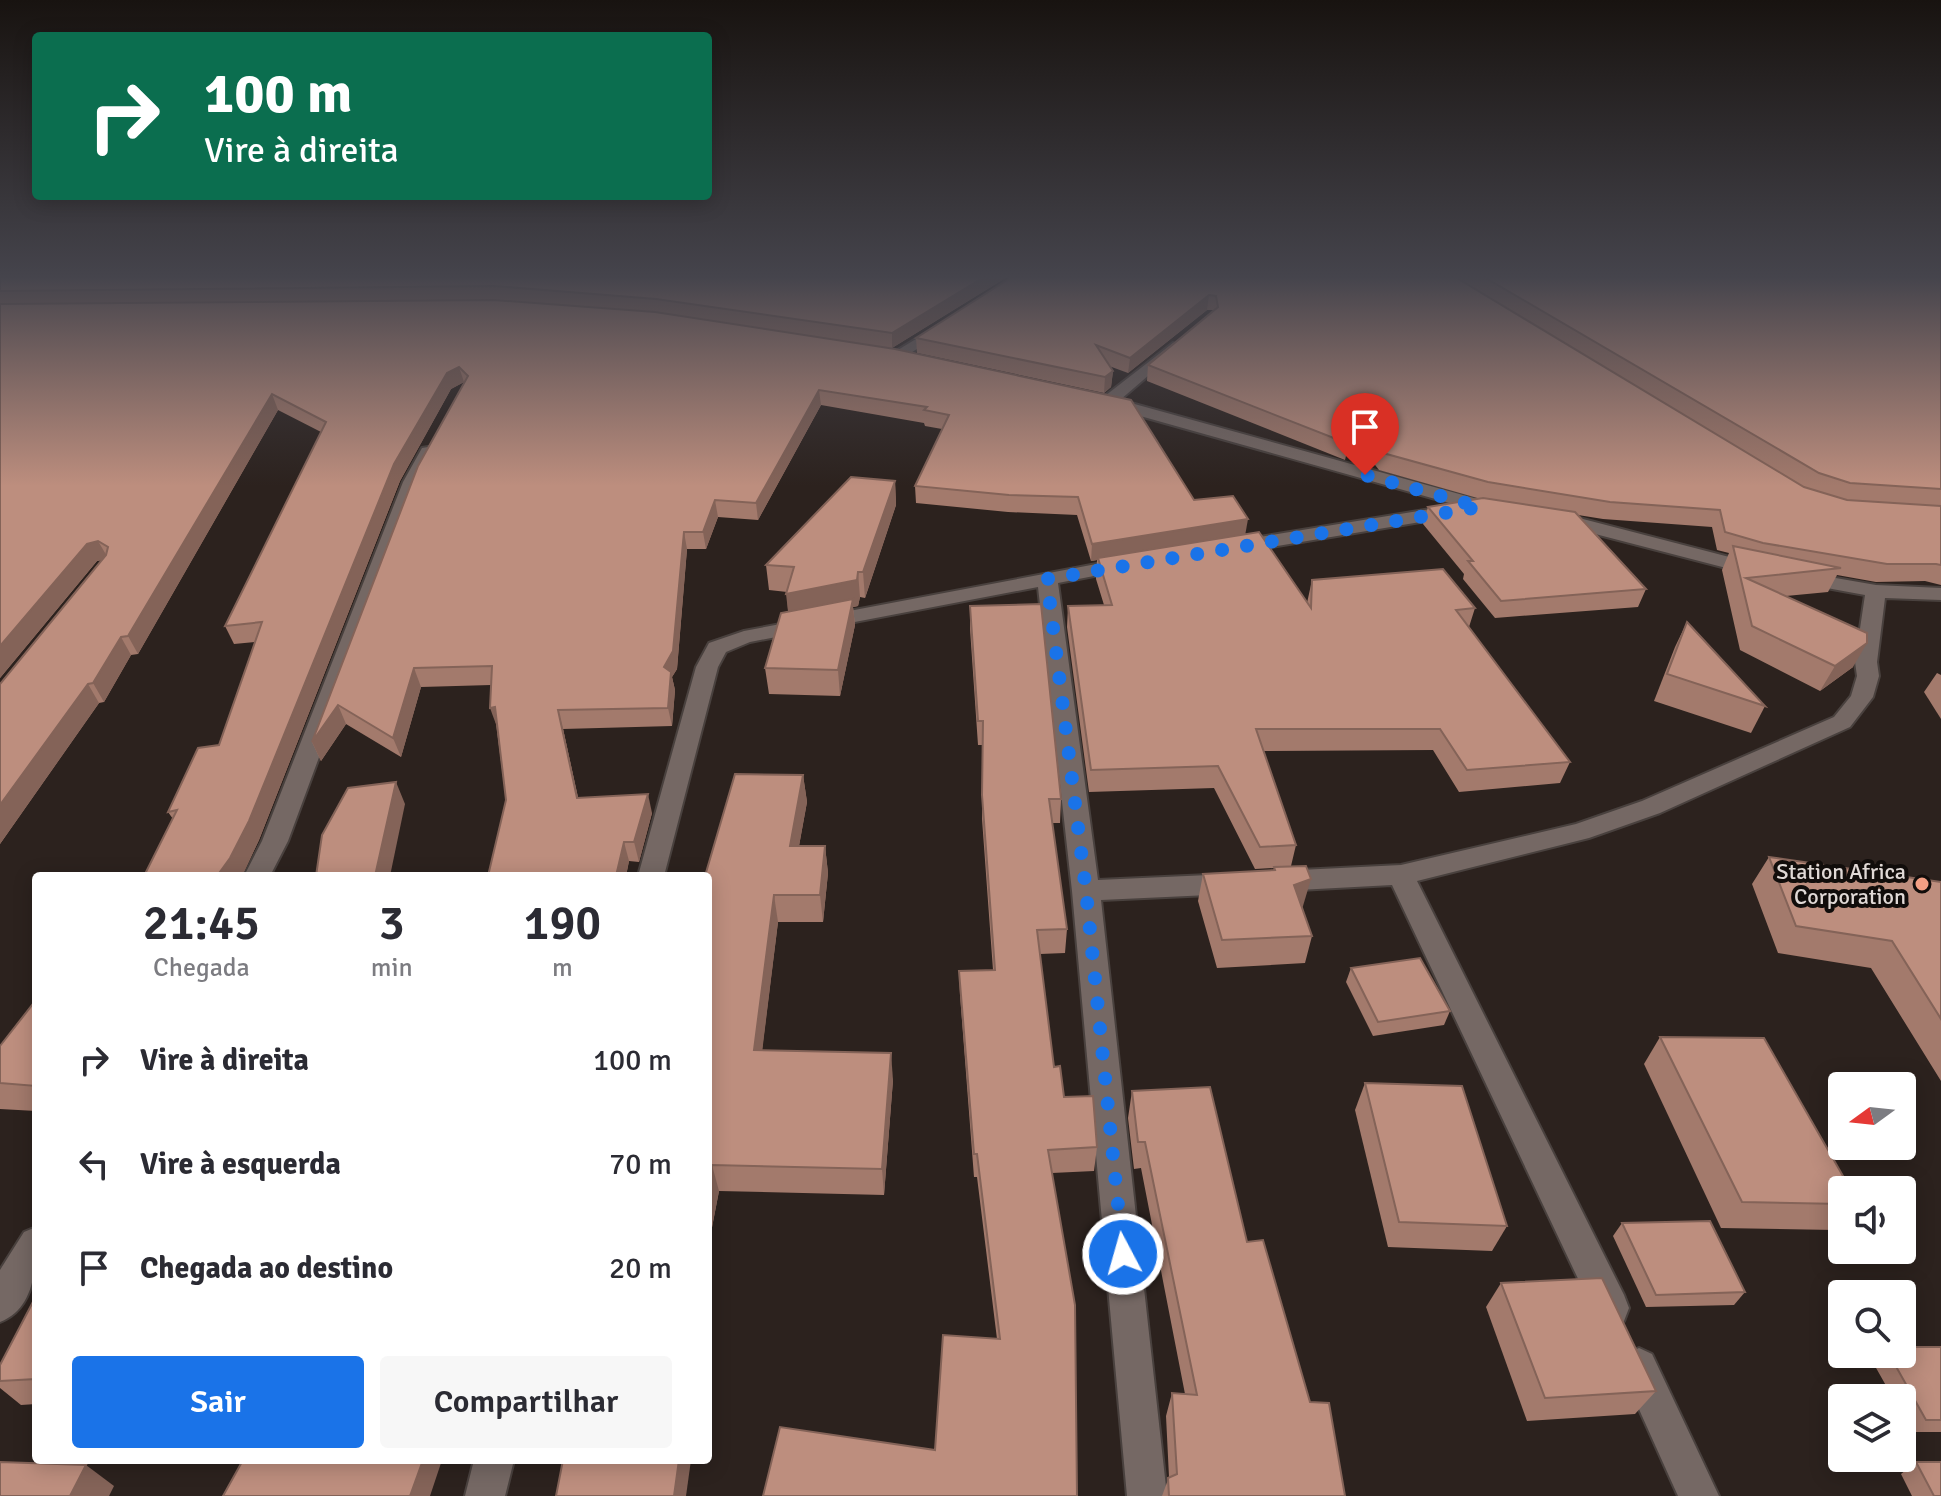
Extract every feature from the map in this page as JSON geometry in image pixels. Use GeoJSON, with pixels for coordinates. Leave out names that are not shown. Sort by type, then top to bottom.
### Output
{"type":"FeatureCollection","features":[{"type":"Feature","properties":{"kind":"street"},"geometry":{"type":"LineString","coordinates":[[904,347],[889,355],[942,366]]}},
{"type":"Feature","properties":{"kind":"street"},"geometry":{"type":"LineString","coordinates":[[1171,347],[1100,401],[1480,507],[1508,511]]}},
{"type":"Feature","properties":{"kind":"street"},"geometry":{"type":"LineString","coordinates":[[259,872],[275,841],[412,482],[440,429]]}},
{"type":"Feature","properties":{"kind":"street"},"geometry":{"type":"LineString","coordinates":[[1215,550],[1480,507]]}},
{"type":"Feature","properties":{"kind":"street"},"geometry":{"type":"LineString","coordinates":[[1537,515],[1580,522],[1775,573],[1876,591],[1941,594]]}},
{"type":"Feature","properties":{"kind":"street"},"geometry":{"type":"LineString","coordinates":[[652,872],[707,667],[717,648],[744,637],[1153,560]]}},
{"type":"Feature","properties":{"kind":"street"},"geometry":{"type":"LineString","coordinates":[[1047,579],[1086,891],[1147,1496]]}},
{"type":"Feature","properties":{"kind":"street"},"geometry":{"type":"LineString","coordinates":[[1086,891],[1401,875],[1580,832],[1651,807],[1842,722],[1862,697],[1868,676],[1866,662],[1876,591]]}},
{"type":"Feature","properties":{"kind":"street"},"geometry":{"type":"LineString","coordinates":[[1401,875],[1699,1496]]}},
{"type":"Feature","properties":{"kind":"street"},"geometry":{"type":"LineString","coordinates":[[0,1304],[32,1251]]}},
{"type":"Feature","properties":{"kind":"street"},"geometry":{"type":"LineString","coordinates":[[485,1496],[493,1464]]}},
{"type":"Feature","properties":{"kind":"building"},"geometry":{"type":"Polygon","coordinates":[[[0,347],[881,347],[1131,400],[1194,500],[1233,496],[1248,519],[1092,544],[1078,497],[1009,495],[915,486],[949,415],[924,410],[927,407],[819,390],[756,503],[715,500],[703,532],[684,532],[673,651],[664,667],[671,672],[668,708],[558,710],[577,798],[648,794],[634,842],[624,842],[617,872],[489,872],[506,800],[495,707],[490,708],[492,666],[414,668],[393,738],[338,705],[312,742],[418,466],[468,376],[459,367],[447,373],[394,464],[249,821],[220,872],[146,872],[177,810],[168,812],[198,748],[219,745],[262,622],[225,626],[326,422],[272,394],[128,636],[121,637],[93,683],[88,684],[0,805],[0,684],[106,555],[108,547],[98,541],[87,544],[0,646],[0,347]]]}},
{"type":"Feature","properties":{"kind":"building"},"geometry":{"type":"Polygon","coordinates":[[[959,347],[1097,347],[1113,371],[1105,377],[959,347]]]}},
{"type":"Feature","properties":{"kind":"building"},"geometry":{"type":"Polygon","coordinates":[[[1101,347],[1144,347],[1130,358],[1101,347]]]}},
{"type":"Feature","properties":{"kind":"building"},"geometry":{"type":"Polygon","coordinates":[[[1170,347],[1571,347],[1804,487],[1847,500],[1941,506],[1941,565],[1887,564],[1763,543],[1725,532],[1720,510],[1610,502],[1488,482],[1383,453],[1350,414],[1349,444],[1148,365],[1170,347]]]}},
{"type":"Feature","properties":{"kind":"building"},"geometry":{"type":"Polygon","coordinates":[[[1603,347],[1941,347],[1941,489],[1850,483],[1819,473],[1603,347]]]}},
{"type":"Feature","properties":{"kind":"building"},"geometry":{"type":"Polygon","coordinates":[[[851,477],[895,481],[863,572],[858,572],[857,580],[786,594],[794,567],[766,565],[851,477]]]}},
{"type":"Feature","properties":{"kind":"building"},"geometry":{"type":"Polygon","coordinates":[[[1483,498],[1575,512],[1646,589],[1501,601],[1468,561],[1473,561],[1428,507],[1483,498]]]}},
{"type":"Feature","properties":{"kind":"building"},"geometry":{"type":"Polygon","coordinates":[[[1259,532],[1311,608],[1312,580],[1443,569],[1475,608],[1456,610],[1570,762],[1467,770],[1440,729],[1256,729],[1296,845],[1260,847],[1218,766],[1091,770],[1068,606],[1112,605],[1098,558],[1259,532]]]}},
{"type":"Feature","properties":{"kind":"building"},"geometry":{"type":"Polygon","coordinates":[[[1733,546],[1841,568],[1746,578],[1867,633],[1867,643],[1835,666],[1752,626],[1733,546]]]}},
{"type":"Feature","properties":{"kind":"building"},"geometry":{"type":"Polygon","coordinates":[[[853,599],[838,670],[765,668],[781,613],[853,599]]]}},
{"type":"Feature","properties":{"kind":"building"},"geometry":{"type":"Polygon","coordinates":[[[1041,604],[1061,799],[1049,799],[1067,929],[1037,930],[1054,1067],[1060,1066],[1064,1097],[1093,1096],[1097,1147],[1048,1150],[1075,1305],[1077,1496],[763,1496],[780,1427],[935,1450],[943,1335],[1000,1339],[977,1154],[974,1154],[959,971],[995,970],[982,795],[983,721],[978,721],[970,606],[1041,604]]]}},
{"type":"Feature","properties":{"kind":"building"},"geometry":{"type":"Polygon","coordinates":[[[1687,622],[1765,706],[1667,674],[1687,622]]]}},
{"type":"Feature","properties":{"kind":"building"},"geometry":{"type":"Polygon","coordinates":[[[735,774],[803,775],[790,846],[825,846],[820,895],[774,895],[754,1050],[891,1053],[882,1169],[712,1165],[712,872],[706,872],[735,774]]]}},
{"type":"Feature","properties":{"kind":"building"},"geometry":{"type":"Polygon","coordinates":[[[396,782],[376,872],[317,872],[322,835],[348,788],[396,782]]]}},
{"type":"Feature","properties":{"kind":"building"},"geometry":{"type":"Polygon","coordinates":[[[1769,857],[1941,882],[1941,1019],[1892,941],[1796,926],[1769,857]]]}},
{"type":"Feature","properties":{"kind":"building"},"geometry":{"type":"Polygon","coordinates":[[[1306,866],[1311,879],[1294,885],[1312,936],[1222,940],[1203,874],[1306,866]]]}},
{"type":"Feature","properties":{"kind":"building"},"geometry":{"type":"Polygon","coordinates":[[[1420,958],[1450,1011],[1378,1022],[1351,968],[1420,958]]]}},
{"type":"Feature","properties":{"kind":"building"},"geometry":{"type":"Polygon","coordinates":[[[32,1005],[32,1086],[0,1083],[0,1046],[32,1005]]]}},
{"type":"Feature","properties":{"kind":"building"},"geometry":{"type":"Polygon","coordinates":[[[1660,1037],[1764,1038],[1828,1150],[1828,1160],[1834,1160],[1843,1176],[1828,1176],[1828,1204],[1742,1202],[1660,1037]]]}},
{"type":"Feature","properties":{"kind":"building"},"geometry":{"type":"Polygon","coordinates":[[[1365,1083],[1462,1086],[1507,1226],[1399,1222],[1365,1083]]]}},
{"type":"Feature","properties":{"kind":"building"},"geometry":{"type":"Polygon","coordinates":[[[1210,1087],[1247,1242],[1263,1240],[1310,1402],[1329,1403],[1345,1496],[1169,1496],[1168,1478],[1177,1474],[1172,1393],[1197,1395],[1145,1142],[1138,1142],[1132,1091],[1210,1087]]]}},
{"type":"Feature","properties":{"kind":"building"},"geometry":{"type":"Polygon","coordinates":[[[1710,1221],[1745,1292],[1656,1295],[1622,1223],[1710,1221]]]}},
{"type":"Feature","properties":{"kind":"building"},"geometry":{"type":"Polygon","coordinates":[[[1602,1278],[1656,1391],[1545,1398],[1501,1283],[1602,1278]]]}},
{"type":"Feature","properties":{"kind":"building"},"geometry":{"type":"Polygon","coordinates":[[[32,1304],[32,1379],[0,1381],[0,1365],[32,1304]]]}},
{"type":"Feature","properties":{"kind":"building"},"geometry":{"type":"Polygon","coordinates":[[[1916,1347],[1941,1347],[1941,1420],[1926,1420],[1916,1402],[1916,1384],[1906,1384],[1897,1368],[1916,1368],[1916,1347]]]}},
{"type":"Feature","properties":{"kind":"building"},"geometry":{"type":"Polygon","coordinates":[[[0,1462],[86,1465],[70,1496],[0,1496],[0,1462]]]}},
{"type":"Feature","properties":{"kind":"building"},"geometry":{"type":"Polygon","coordinates":[[[1916,1462],[1941,1462],[1941,1496],[1934,1496],[1916,1462]]]}},
{"type":"Feature","properties":{"kind":"building"},"geometry":{"type":"Polygon","coordinates":[[[241,1464],[422,1464],[410,1496],[223,1496],[241,1464]]]}},
{"type":"Feature","properties":{"kind":"building"},"geometry":{"type":"Polygon","coordinates":[[[562,1464],[678,1464],[674,1496],[556,1496],[562,1464]]]}},
{"type":"Feature","properties":{"kind":"place","name":"Station Africa Corporation"},"geometry":{"type":"Point","coordinates":[1922,884]}},
{"type":"Feature","properties":{"kind":"route"},"geometry":{"type":"LineString","coordinates":[[1123,1254],[1086,891],[1047,579],[1480,507],[1365,475]]}}]}
